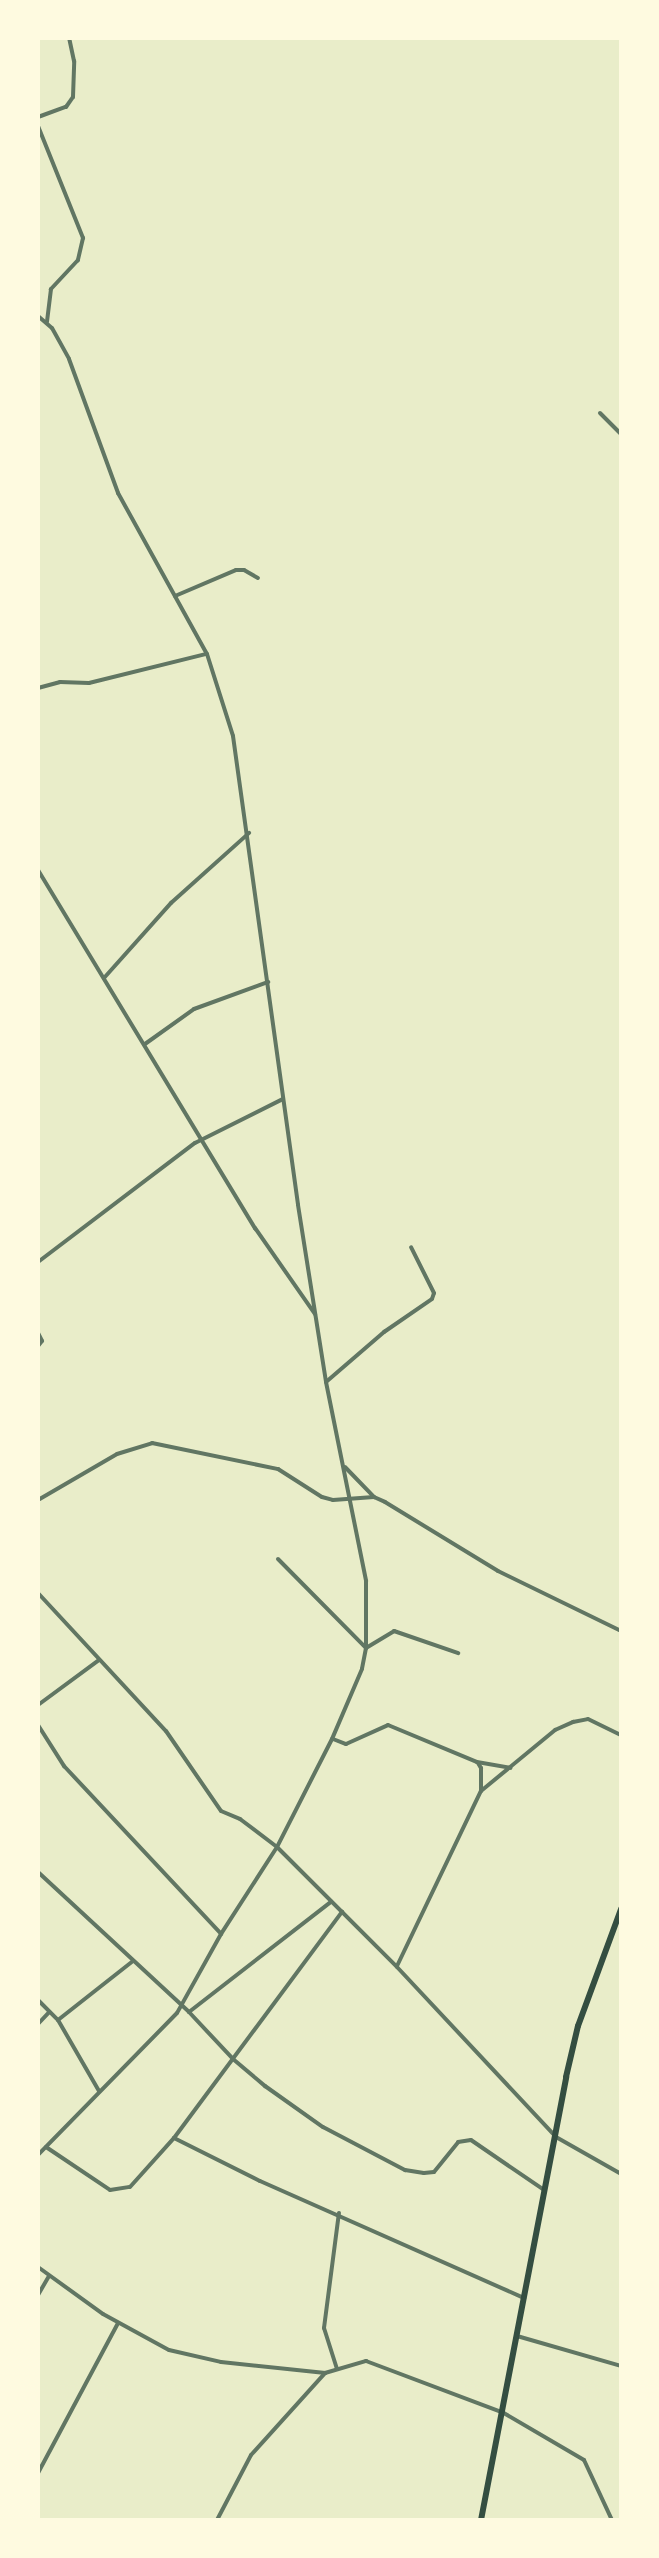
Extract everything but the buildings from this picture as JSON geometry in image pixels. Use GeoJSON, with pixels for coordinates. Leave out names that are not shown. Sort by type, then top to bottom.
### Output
{"type":"FeatureCollection","features":[{"type":"Feature","properties":{"kind":"main road"},"geometry":{"type":"LineString","coordinates":[[481,2520],[578,2026],[621,1909]]}},
{"type":"Feature","properties":{"kind":"street"},"geometry":{"type":"LineString","coordinates":[[38,117],[66,107],[73,97],[74,61],[69,38]]}},
{"type":"Feature","properties":{"kind":"street"},"geometry":{"type":"LineString","coordinates":[[38,126],[83,238],[78,260],[51,289],[41,319],[69,359],[118,493],[207,654],[233,736],[326,1382],[366,1581],[366,1648],[362,1669],[332,1739],[277,1847],[221,1934],[181,2005],[38,2155]]}},
{"type":"Feature","properties":{"kind":"street"},"geometry":{"type":"LineString","coordinates":[[600,413],[621,434]]}},
{"type":"Feature","properties":{"kind":"street"},"geometry":{"type":"LineString","coordinates":[[175,596],[236,570],[244,570],[258,578]]}},
{"type":"Feature","properties":{"kind":"street"},"geometry":{"type":"LineString","coordinates":[[38,688],[60,682],[89,683],[207,654]]}},
{"type":"Feature","properties":{"kind":"street"},"geometry":{"type":"LineString","coordinates":[[104,978],[171,903],[249,833]]}},
{"type":"Feature","properties":{"kind":"street"},"geometry":{"type":"LineString","coordinates":[[38,870],[255,1228],[316,1315]]}},
{"type":"Feature","properties":{"kind":"street"},"geometry":{"type":"LineString","coordinates":[[145,1044],[194,1009],[268,982]]}},
{"type":"Feature","properties":{"kind":"street"},"geometry":{"type":"LineString","coordinates":[[38,1269],[39,1262],[203,1139],[283,1099]]}},
{"type":"Feature","properties":{"kind":"street"},"geometry":{"type":"LineString","coordinates":[[326,1382],[384,1332],[432,1299],[434,1293],[411,1247]]}},
{"type":"Feature","properties":{"kind":"street"},"geometry":{"type":"LineString","coordinates":[[38,1333],[42,1341],[38,1346]]}},
{"type":"Feature","properties":{"kind":"street"},"geometry":{"type":"LineString","coordinates":[[38,1500],[117,1454],[152,1443],[278,1469],[322,1497],[374,1497]]}},
{"type":"Feature","properties":{"kind":"street"},"geometry":{"type":"LineString","coordinates":[[344,1466],[374,1497],[498,1571],[621,1631]]}},
{"type":"Feature","properties":{"kind":"street"},"geometry":{"type":"LineString","coordinates":[[278,1559],[366,1648]]}},
{"type":"Feature","properties":{"kind":"street"},"geometry":{"type":"LineString","coordinates":[[38,1593],[184,1753],[221,1811],[240,1819],[277,1847],[397,1967],[556,2137],[620,2174]]}},
{"type":"Feature","properties":{"kind":"street"},"geometry":{"type":"LineString","coordinates":[[366,1648],[394,1631],[458,1653]]}},
{"type":"Feature","properties":{"kind":"street"},"geometry":{"type":"LineString","coordinates":[[38,1705],[99,1660]]}},
{"type":"Feature","properties":{"kind":"street"},"geometry":{"type":"LineString","coordinates":[[481,1791],[555,1730],[573,1722],[588,1719],[621,1735]]}},
{"type":"Feature","properties":{"kind":"street"},"geometry":{"type":"LineString","coordinates":[[38,1725],[64,1766],[221,1934]]}},
{"type":"Feature","properties":{"kind":"street"},"geometry":{"type":"LineString","coordinates":[[332,1739],[346,1744],[388,1725],[477,1762],[510,1768]]}},
{"type":"Feature","properties":{"kind":"street"},"geometry":{"type":"LineString","coordinates":[[397,1967],[481,1791],[481,1768],[477,1762]]}},
{"type":"Feature","properties":{"kind":"street"},"geometry":{"type":"LineString","coordinates":[[38,1872],[189,2012],[233,2059],[323,2127],[405,2170],[434,2172],[458,2142],[471,2140],[546,2192]]}},
{"type":"Feature","properties":{"kind":"street"},"geometry":{"type":"LineString","coordinates":[[189,2012],[331,1902]]}},
{"type":"Feature","properties":{"kind":"street"},"geometry":{"type":"LineString","coordinates":[[46,2147],[110,2190],[130,2187],[174,2138],[342,1912]]}},
{"type":"Feature","properties":{"kind":"street"},"geometry":{"type":"LineString","coordinates":[[58,2020],[133,1961]]}},
{"type":"Feature","properties":{"kind":"street"},"geometry":{"type":"LineString","coordinates":[[38,2000],[58,2020],[99,2091]]}},
{"type":"Feature","properties":{"kind":"street"},"geometry":{"type":"LineString","coordinates":[[38,2024],[49,2012]]}},
{"type":"Feature","properties":{"kind":"street"},"geometry":{"type":"LineString","coordinates":[[174,2138],[260,2181],[339,2213],[524,2298]]}},
{"type":"Feature","properties":{"kind":"street"},"geometry":{"type":"LineString","coordinates":[[337,2369],[324,2328],[339,2213]]}},
{"type":"Feature","properties":{"kind":"street"},"geometry":{"type":"LineString","coordinates":[[38,2267],[118,2323],[169,2350],[221,2362],[325,2373],[366,2361],[502,2412],[584,2460],[612,2520]]}},
{"type":"Feature","properties":{"kind":"street"},"geometry":{"type":"LineString","coordinates":[[38,2295],[49,2276]]}},
{"type":"Feature","properties":{"kind":"street"},"geometry":{"type":"LineString","coordinates":[[38,2473],[118,2323]]}},
{"type":"Feature","properties":{"kind":"street"},"geometry":{"type":"LineString","coordinates":[[517,2336],[621,2366]]}},
{"type":"Feature","properties":{"kind":"street"},"geometry":{"type":"LineString","coordinates":[[217,2520],[251,2455],[325,2373]]}}]}
